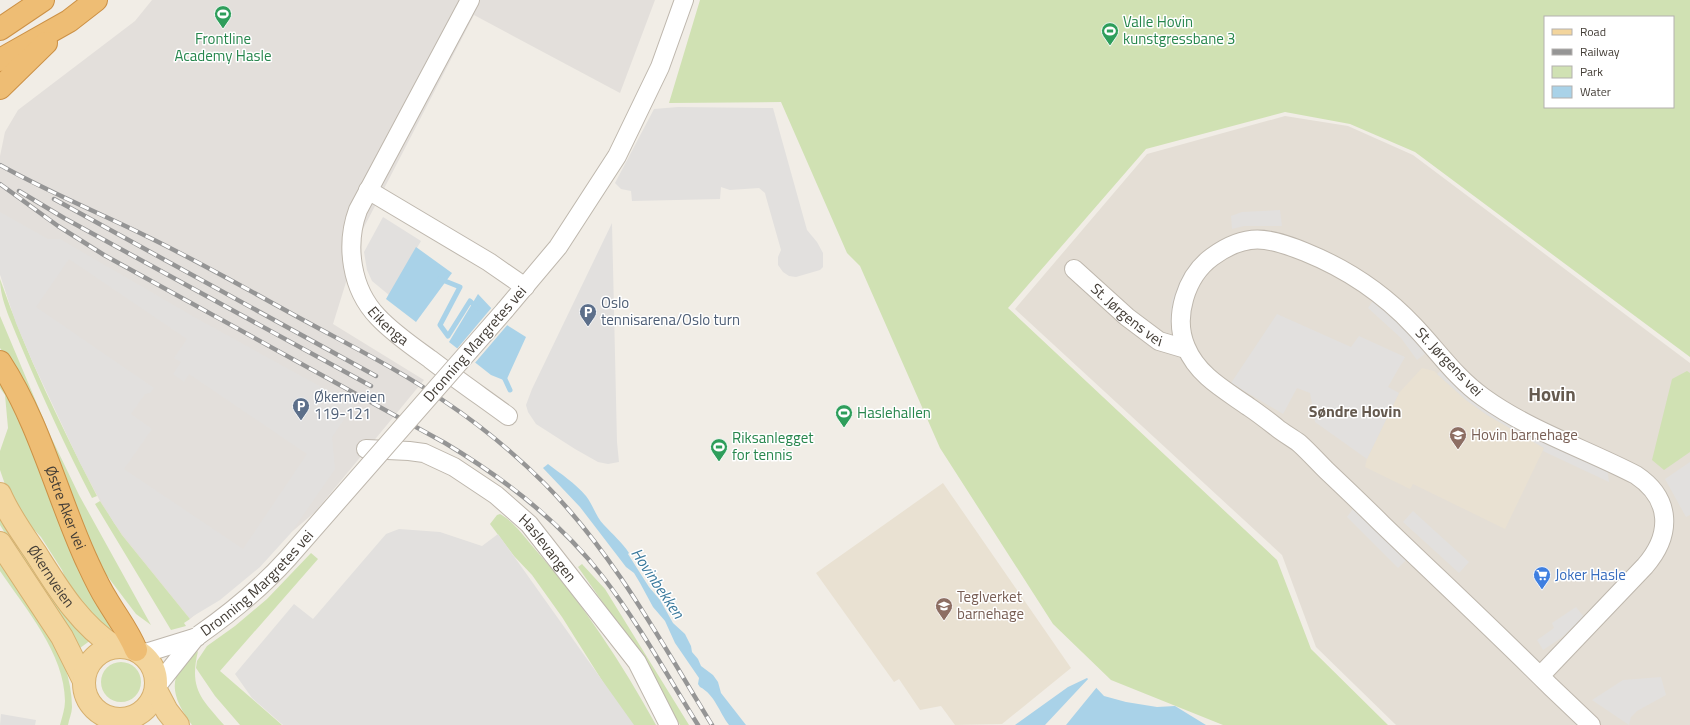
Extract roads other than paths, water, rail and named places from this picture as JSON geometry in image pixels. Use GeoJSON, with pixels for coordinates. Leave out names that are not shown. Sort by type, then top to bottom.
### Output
{"type":"FeatureCollection","features":[{"type":"Feature","properties":{"kind":"highway"},"geometry":{"type":"LineString","coordinates":[[0,29],[43,0]]}},
{"type":"Feature","properties":{"kind":"highway"},"geometry":{"type":"LineString","coordinates":[[0,88],[69,21],[96,0]]}},
{"type":"Feature","properties":{"kind":"highway"},"geometry":{"type":"LineString","coordinates":[[0,60],[69,21]]}},
{"type":"Feature","properties":{"kind":"highway","name":"Østre Aker vei"},"geometry":{"type":"LineString","coordinates":[[0,362],[11,379],[31,420],[79,543],[98,586],[127,630],[131,650]]}},
{"type":"Feature","properties":{"kind":"main road","name":"Økernveien"},"geometry":{"type":"LineString","coordinates":[[0,494],[15,522],[76,613],[95,632],[131,650]]}},
{"type":"Feature","properties":{"kind":"main road","name":"Økernveien"},"geometry":{"type":"LineString","coordinates":[[0,543],[59,632],[84,681]]}},
{"type":"Feature","properties":{"kind":"main road"},"geometry":{"type":"LineString","coordinates":[[108,649],[131,650],[153,668],[156,677],[156,688],[153,699],[148,707],[140,714],[126,722],[100,713],[92,706],[87,698],[84,681],[89,665],[94,658],[108,649]]}},
{"type":"Feature","properties":{"kind":"main road"},"geometry":{"type":"LineString","coordinates":[[156,688],[168,711],[178,725]]}},
{"type":"Feature","properties":{"kind":"street","name":"Eikenga"},"geometry":{"type":"LineString","coordinates":[[470,0],[368,190],[354,220],[351,250],[356,277],[365,299],[377,316],[396,334],[508,416]]}},
{"type":"Feature","properties":{"kind":"street","name":"Dronning Margretes vei"},"geometry":{"type":"LineString","coordinates":[[156,688],[197,636],[240,606],[279,568],[525,287],[558,247],[617,156],[660,66],[684,0]]}},
{"type":"Feature","properties":{"kind":"street"},"geometry":{"type":"LineString","coordinates":[[368,190],[489,262],[525,287]]}},
{"type":"Feature","properties":{"kind":"street","name":"St. Jørgens vei"},"geometry":{"type":"LineString","coordinates":[[1540,676],[1651,558],[1662,541],[1665,521],[1656,493],[1649,485],[1631,472],[1518,419],[1482,396],[1460,377],[1396,308],[1369,286],[1329,262],[1278,242],[1265,239],[1255,239],[1237,243],[1217,254],[1200,268],[1186,293],[1182,312],[1182,336],[1186,349],[1201,371],[1212,382],[1299,443],[1540,676],[1592,725]]}},
{"type":"Feature","properties":{"kind":"street","name":"St. Jørgens vei"},"geometry":{"type":"LineString","coordinates":[[1074,269],[1127,317],[1159,341],[1186,349]]}},
{"type":"Feature","properties":{"kind":"street","name":"Haslevangen"},"geometry":{"type":"LineString","coordinates":[[366,450],[409,451],[424,453],[454,467],[496,495],[529,524],[636,662],[669,725]]}},
{"type":"Feature","properties":{"kind":"street","name":"Dronning Margretes vei"},"geometry":{"type":"LineString","coordinates":[[131,650],[197,636]]}},
{"type":"Feature","properties":{"kind":"water"},"geometry":{"type":"Polygon","coordinates":[[[416,247],[452,273],[416,322],[386,299],[416,247]]]}},
{"type":"Feature","properties":{"kind":"water"},"geometry":{"type":"Polygon","coordinates":[[[478,294],[507,325],[526,337],[506,381],[491,375],[449,342],[478,294]]]}},
{"type":"Feature","properties":{"kind":"water"},"geometry":{"type":"Polygon","coordinates":[[[548,464],[568,479],[586,496],[601,522],[629,553],[628,554],[649,587],[660,600],[673,623],[685,634],[691,646],[692,652],[698,659],[701,666],[713,675],[718,682],[721,693],[746,725],[729,725],[725,720],[713,699],[698,684],[699,678],[675,643],[665,621],[653,607],[634,573],[626,567],[580,507],[543,468],[548,464]]]}},
{"type":"Feature","properties":{"kind":"water"},"geometry":{"type":"Polygon","coordinates":[[[1087,678],[1104,696],[1126,702],[1157,707],[1175,706],[1206,725],[1015,725],[1068,687],[1087,678]]]}},
{"type":"Feature","properties":{"kind":"waterway","name":"Hovinbekken"},"geometry":{"type":"LineString","coordinates":[[440,279],[460,287],[440,325],[448,336],[470,301],[477,308]]}},
{"type":"Feature","properties":{"kind":"waterway","name":"Hovinbekken"},"geometry":{"type":"LineString","coordinates":[[503,375],[510,390]]}},
{"type":"Feature","properties":{"kind":"railway"},"geometry":{"type":"LineString","coordinates":[[0,165],[35,184],[184,255],[394,369],[428,390],[484,430],[509,450],[545,484],[570,511],[593,540],[615,569],[655,631],[712,725]]}},
{"type":"Feature","properties":{"kind":"railway"},"geometry":{"type":"LineString","coordinates":[[0,184],[58,226],[104,255],[445,443],[510,486],[550,519],[569,538],[603,577],[641,631],[698,725]]}},
{"type":"Feature","properties":{"kind":"railway"},"geometry":{"type":"LineString","coordinates":[[19,191],[64,218],[371,386]]}},
{"type":"Feature","properties":{"kind":"railway"},"geometry":{"type":"LineString","coordinates":[[54,199],[376,376]]}},
{"type":"Feature","properties":{"kind":"place","name":"Frontline Academy Hasle"},"geometry":{"type":"Point","coordinates":[223,29]}},
{"type":"Feature","properties":{"kind":"place","name":"Valle Hovin kunstgressbane 3"},"geometry":{"type":"Point","coordinates":[1110,46]}},
{"type":"Feature","properties":{"kind":"place","name":"Oslo tennisarena/Oslo turn"},"geometry":{"type":"Point","coordinates":[588,327]}},
{"type":"Feature","properties":{"kind":"place","name":"Økernveien 119-121"},"geometry":{"type":"Point","coordinates":[301,421]}},
{"type":"Feature","properties":{"kind":"place","name":"Haslehallen"},"geometry":{"type":"Point","coordinates":[844,428]}},
{"type":"Feature","properties":{"kind":"place","name":"Hovin barnehage"},"geometry":{"type":"Point","coordinates":[1458,450]}},
{"type":"Feature","properties":{"kind":"place","name":"Riksanlegget for tennis"},"geometry":{"type":"Point","coordinates":[719,462]}},
{"type":"Feature","properties":{"kind":"place","name":"Joker Hasle"},"geometry":{"type":"Point","coordinates":[1542,590]}},
{"type":"Feature","properties":{"kind":"place","name":"Teglverket barnehage"},"geometry":{"type":"Point","coordinates":[944,621]}},
{"type":"Feature","properties":{"kind":"district","name":"Hovin"},"geometry":{"type":"Point","coordinates":[1552,394]}},
{"type":"Feature","properties":{"kind":"district","name":"Søndre Hovin"},"geometry":{"type":"Point","coordinates":[1355,411]}}]}
